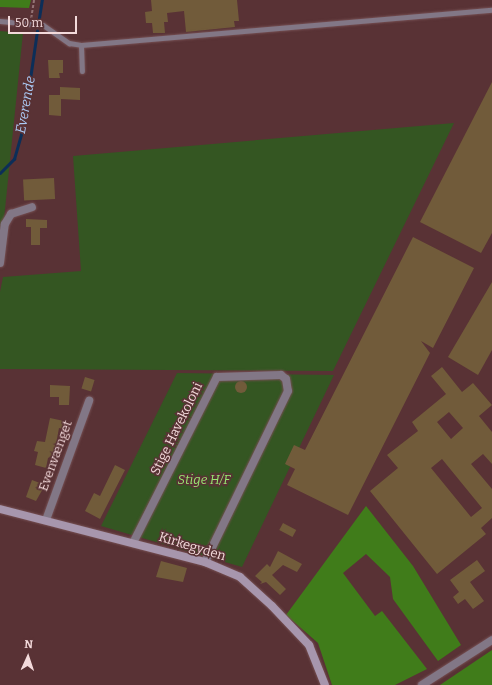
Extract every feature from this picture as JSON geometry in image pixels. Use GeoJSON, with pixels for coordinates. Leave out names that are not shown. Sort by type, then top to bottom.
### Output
{"type":"FeatureCollection","features":[{"type":"Feature","properties":{"kind":"street"},"geometry":{"type":"LineString","coordinates":[[0,264],[5,224],[11,214],[32,207]]}},
{"type":"Feature","properties":{"kind":"street","name":"Stige Havekoloni"},"geometry":{"type":"LineString","coordinates":[[133,543],[217,377],[280,375],[286,379],[288,391],[205,562]]}},
{"type":"Feature","properties":{"kind":"street","name":"Evenvænget"},"geometry":{"type":"LineString","coordinates":[[46,520],[89,401]]}},
{"type":"Feature","properties":{"kind":"street","name":"Kirkegyden"},"geometry":{"type":"LineString","coordinates":[[0,509],[205,562],[240,577],[272,606],[309,645],[325,685]]}},
{"type":"Feature","properties":{"kind":"street"},"geometry":{"type":"LineString","coordinates":[[422,685],[492,640]]}},
{"type":"Feature","properties":{"kind":"lane"},"geometry":{"type":"LineString","coordinates":[[0,20],[30,22],[43,25],[69,43],[81,44],[492,10]]}},
{"type":"Feature","properties":{"kind":"lane"},"geometry":{"type":"LineString","coordinates":[[81,44],[82,71]]}},
{"type":"Feature","properties":{"kind":"path"},"geometry":{"type":"LineString","coordinates":[[30,22],[34,0]]}},
{"type":"Feature","properties":{"kind":"green space"},"geometry":{"type":"Polygon","coordinates":[[[0,0],[31,0],[29,8],[0,7],[0,0]]]}},
{"type":"Feature","properties":{"kind":"green space"},"geometry":{"type":"Polygon","coordinates":[[[0,31],[23,33],[4,219],[0,230],[0,31]]]}},
{"type":"Feature","properties":{"kind":"green space"},"geometry":{"type":"Polygon","coordinates":[[[454,123],[333,371],[0,369],[0,292],[3,277],[81,271],[73,156],[454,123]]]}},
{"type":"Feature","properties":{"kind":"green space","name":"Stige H/F"},"geometry":{"type":"Polygon","coordinates":[[[177,373],[334,375],[242,567],[101,526],[177,373]]]}},
{"type":"Feature","properties":{"kind":"green space"},"geometry":{"type":"Polygon","coordinates":[[[366,506],[413,566],[461,645],[438,661],[393,599],[390,577],[366,554],[343,573],[375,616],[382,611],[427,669],[395,685],[332,685],[318,643],[286,615],[366,506]]]}},
{"type":"Feature","properties":{"kind":"green space"},"geometry":{"type":"Polygon","coordinates":[[[492,650],[492,685],[440,685],[492,650]]]}},
{"type":"Feature","properties":{"kind":"building"},"geometry":{"type":"Polygon","coordinates":[[[151,0],[237,0],[239,21],[234,21],[235,27],[186,32],[184,11],[167,13],[168,22],[164,22],[165,33],[153,33],[152,23],[146,23],[145,12],[152,11],[151,0]]]}},
{"type":"Feature","properties":{"kind":"building"},"geometry":{"type":"Polygon","coordinates":[[[48,60],[63,60],[63,73],[59,73],[60,78],[49,78],[48,60]]]}},
{"type":"Feature","properties":{"kind":"building"},"geometry":{"type":"Polygon","coordinates":[[[492,82],[492,233],[481,253],[420,222],[492,82]]]}},
{"type":"Feature","properties":{"kind":"building"},"geometry":{"type":"Polygon","coordinates":[[[60,87],[80,88],[80,100],[61,99],[61,116],[49,115],[49,95],[60,95],[60,87]]]}},
{"type":"Feature","properties":{"kind":"building"},"geometry":{"type":"Polygon","coordinates":[[[54,178],[55,199],[24,201],[23,180],[54,178]]]}},
{"type":"Feature","properties":{"kind":"building"},"geometry":{"type":"Polygon","coordinates":[[[26,219],[47,220],[47,228],[40,228],[40,245],[31,245],[31,227],[26,227],[26,219]]]}},
{"type":"Feature","properties":{"kind":"building"},"geometry":{"type":"Polygon","coordinates":[[[413,237],[474,268],[433,348],[421,341],[430,353],[348,515],[287,485],[295,469],[285,464],[294,445],[305,450],[413,237]]]}},
{"type":"Feature","properties":{"kind":"building"},"geometry":{"type":"Polygon","coordinates":[[[492,282],[492,350],[478,375],[448,357],[492,282]]]}},
{"type":"Feature","properties":{"kind":"building"},"geometry":{"type":"Polygon","coordinates":[[[442,367],[462,392],[473,383],[492,405],[479,416],[492,432],[492,464],[483,454],[471,464],[492,489],[492,518],[481,528],[486,534],[437,574],[370,491],[398,468],[387,455],[418,431],[412,422],[446,394],[431,376],[442,367]],[[449,412],[437,422],[451,439],[463,428],[449,412]],[[442,459],[431,468],[471,517],[482,508],[442,459]]]}},
{"type":"Feature","properties":{"kind":"building"},"geometry":{"type":"Polygon","coordinates":[[[85,377],[95,380],[91,391],[81,388],[85,377]]]}},
{"type":"Feature","properties":{"kind":"building"},"geometry":{"type":"Polygon","coordinates":[[[241,381],[245,383],[247,387],[245,391],[241,393],[237,391],[235,387],[237,383],[241,381]]]}},
{"type":"Feature","properties":{"kind":"building"},"geometry":{"type":"Polygon","coordinates":[[[50,385],[70,386],[69,405],[59,405],[59,397],[50,397],[50,385]]]}},
{"type":"Feature","properties":{"kind":"building"},"geometry":{"type":"Polygon","coordinates":[[[50,418],[64,421],[63,429],[59,428],[54,455],[48,458],[46,468],[35,465],[38,452],[34,451],[37,441],[45,442],[50,418]]]}},
{"type":"Feature","properties":{"kind":"building"},"geometry":{"type":"Polygon","coordinates":[[[115,465],[125,470],[100,519],[85,511],[94,493],[100,496],[115,465]]]}},
{"type":"Feature","properties":{"kind":"building"},"geometry":{"type":"Polygon","coordinates":[[[32,480],[45,485],[36,501],[26,497],[32,480]]]}},
{"type":"Feature","properties":{"kind":"building"},"geometry":{"type":"Polygon","coordinates":[[[283,523],[296,530],[292,537],[279,530],[283,523]]]}},
{"type":"Feature","properties":{"kind":"building"},"geometry":{"type":"Polygon","coordinates":[[[278,551],[302,564],[297,572],[283,565],[272,575],[286,589],[280,595],[266,582],[260,584],[262,582],[255,576],[267,564],[270,567],[278,551]]]}},
{"type":"Feature","properties":{"kind":"building"},"geometry":{"type":"Polygon","coordinates":[[[477,560],[485,571],[470,582],[484,601],[473,609],[465,599],[458,604],[453,597],[459,592],[450,580],[477,560]]]}},
{"type":"Feature","properties":{"kind":"building"},"geometry":{"type":"Polygon","coordinates":[[[161,561],[187,568],[183,582],[156,577],[161,561]]]}},
{"type":"Feature","properties":{"kind":"waterway","name":"Everende"},"geometry":{"type":"LineString","coordinates":[[39,18],[42,0]]}},
{"type":"Feature","properties":{"kind":"waterway","name":"Everende"},"geometry":{"type":"LineString","coordinates":[[0,173],[14,159],[23,127],[37,31]]}}]}
